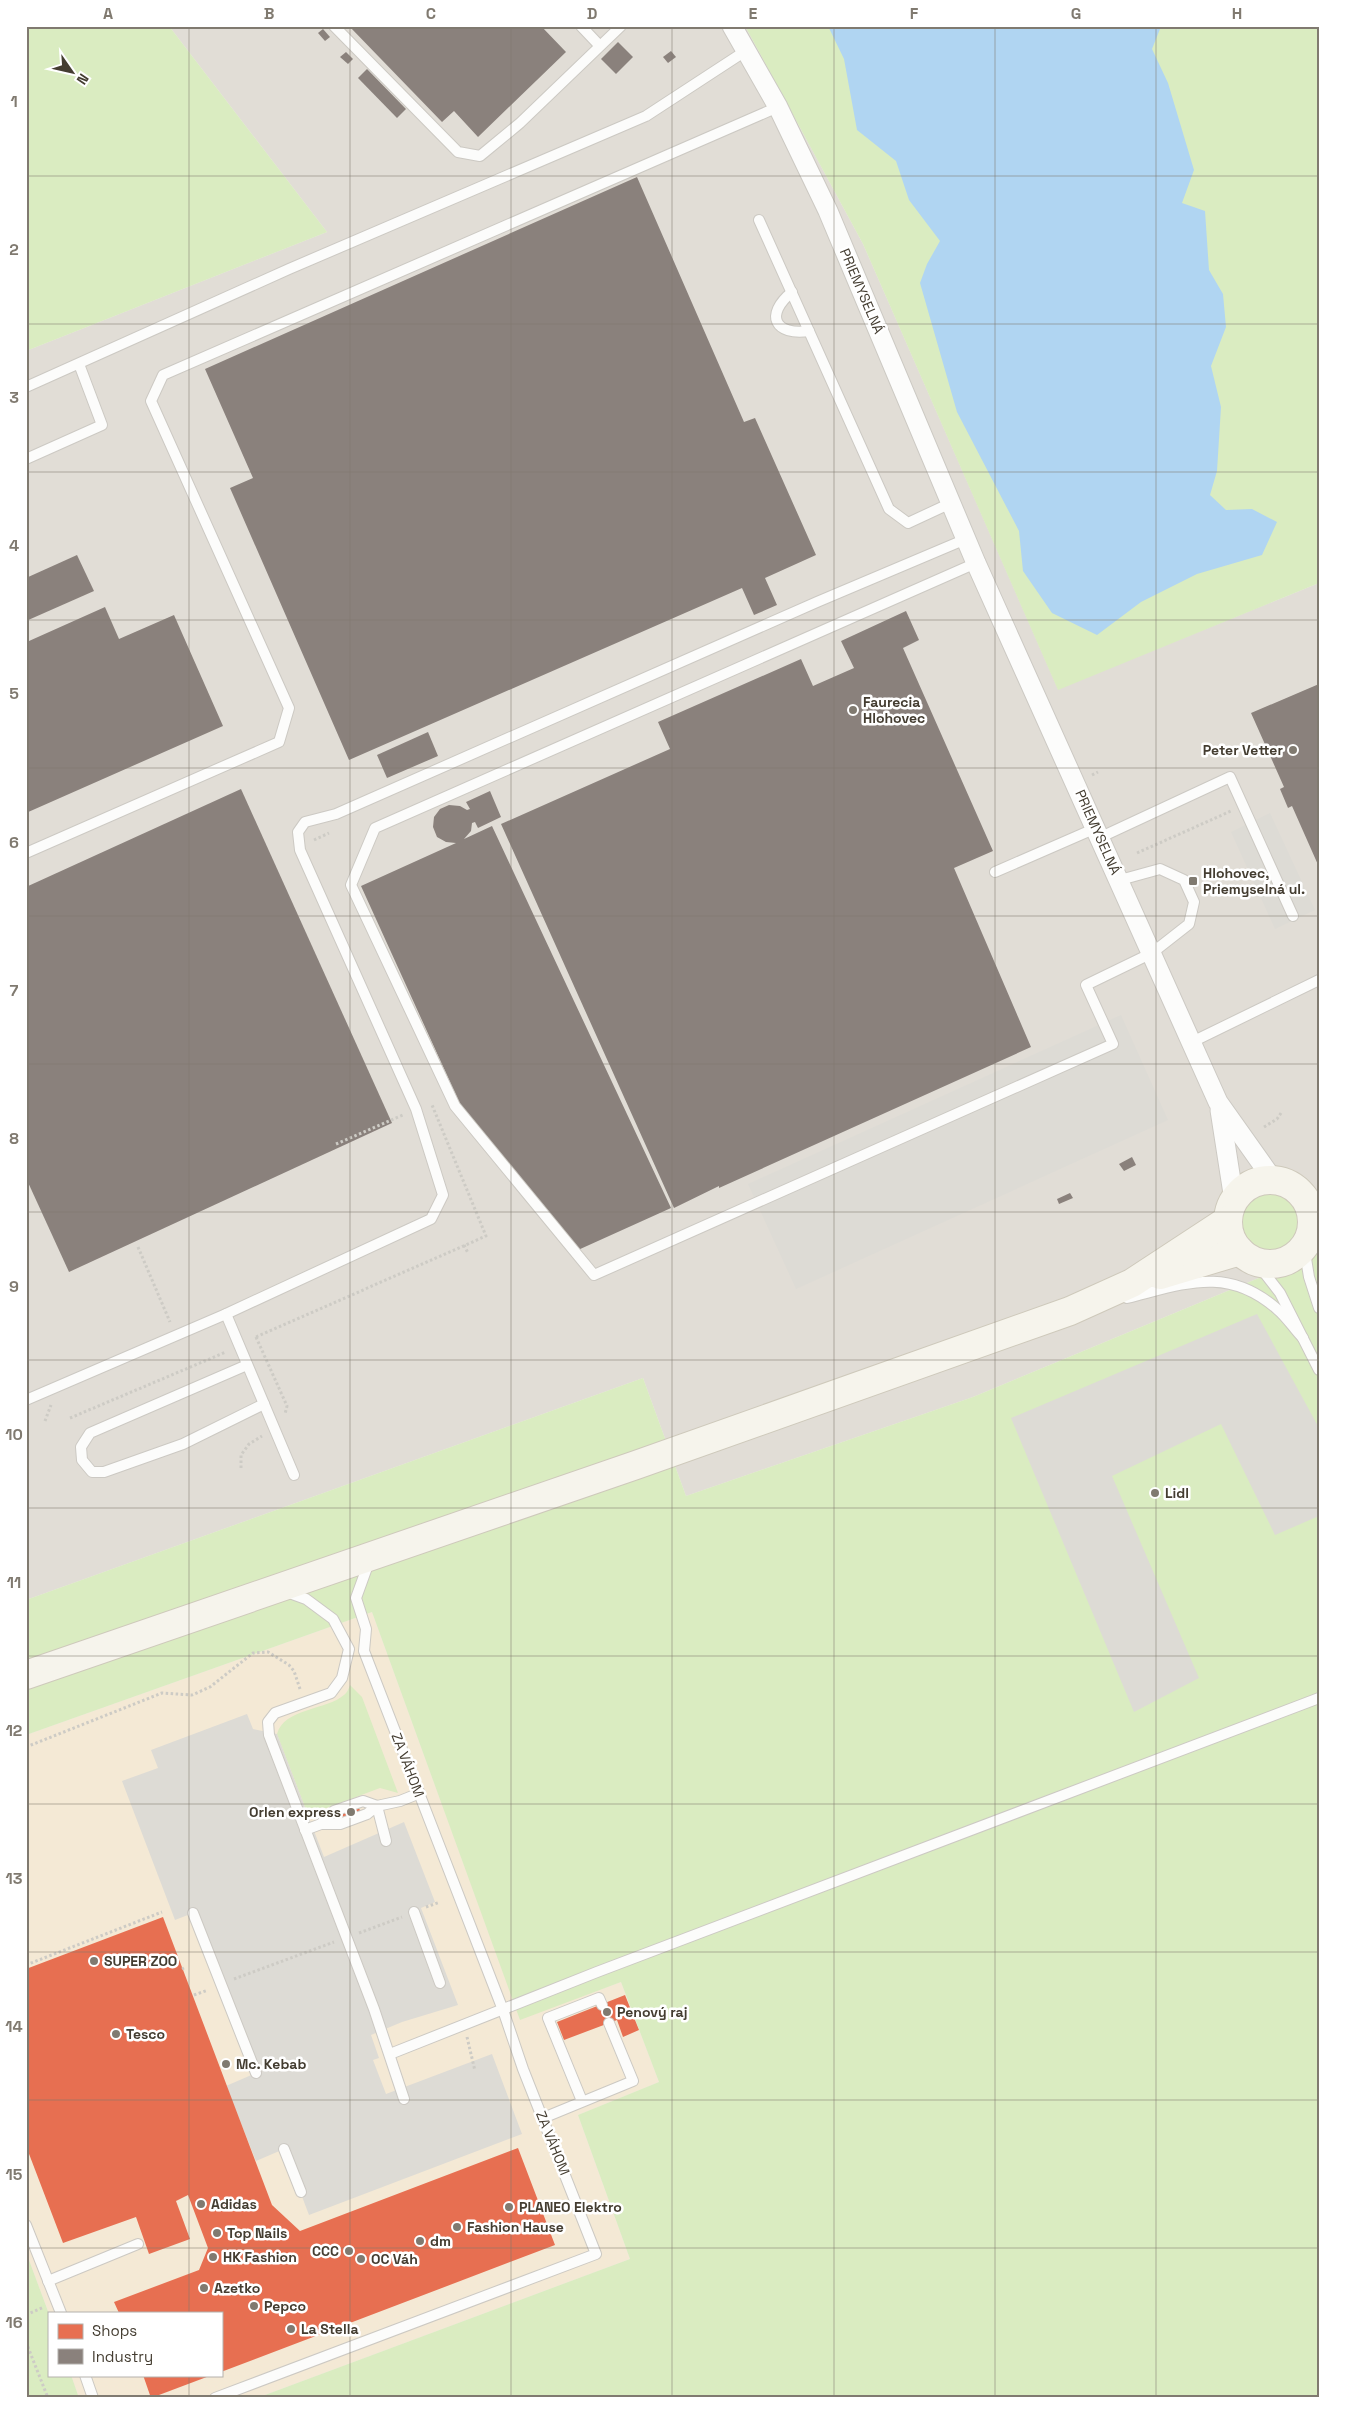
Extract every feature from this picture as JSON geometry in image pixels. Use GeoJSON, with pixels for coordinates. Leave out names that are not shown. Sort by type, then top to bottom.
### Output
{"type":"FeatureCollection","features":[{"type":"Feature","properties":{"kind":"main road"},"geometry":{"type":"LineString","coordinates":[[1132,1283],[1231,1210],[1249,1186],[1263,1181],[1283,1184],[1319,1180]]}},
{"type":"Feature","properties":{"kind":"main road"},"geometry":{"type":"LineString","coordinates":[[26,1674],[645,1462],[1070,1311],[1132,1283],[1248,1257],[1269,1264],[1282,1262],[1294,1256],[1304,1246],[1315,1218],[1306,1203],[1283,1184]]}},
{"type":"Feature","properties":{"kind":"main road"},"geometry":{"type":"LineString","coordinates":[[1231,1210],[1230,1235],[1248,1257]]}},
{"type":"Feature","properties":{"kind":"street","name":"PRIEMYSELNÁ"},"geometry":{"type":"LineString","coordinates":[[732,26],[778,106],[828,211],[976,563],[1120,880],[1218,1102],[1283,1184]]}},
{"type":"Feature","properties":{"kind":"street","name":"PRIEMYSELNÁ"},"geometry":{"type":"LineString","coordinates":[[1218,1102],[1231,1210]]}},
{"type":"Feature","properties":{"kind":"lane"},"geometry":{"type":"LineString","coordinates":[[334,26],[458,152],[480,156],[520,123],[599,45],[621,26]]}},
{"type":"Feature","properties":{"kind":"lane"},"geometry":{"type":"LineString","coordinates":[[581,26],[599,45]]}},
{"type":"Feature","properties":{"kind":"lane"},"geometry":{"type":"LineString","coordinates":[[26,388],[289,268],[646,116],[747,50]]}},
{"type":"Feature","properties":{"kind":"lane"},"geometry":{"type":"LineString","coordinates":[[26,853],[279,742],[289,708],[151,401],[163,375],[778,106]]}},
{"type":"Feature","properties":{"kind":"lane"},"geometry":{"type":"LineString","coordinates":[[759,220],[889,509],[908,523],[951,503]]}},
{"type":"Feature","properties":{"kind":"lane"},"geometry":{"type":"LineString","coordinates":[[792,292],[781,301],[775,311],[776,321],[780,327],[791,332],[810,332]]}},
{"type":"Feature","properties":{"kind":"lane"},"geometry":{"type":"LineString","coordinates":[[26,460],[102,425],[79,364]]}},
{"type":"Feature","properties":{"kind":"lane"},"geometry":{"type":"LineString","coordinates":[[26,1400],[226,1314],[431,1219],[443,1195],[416,1109],[300,850],[298,832],[305,822],[336,814],[817,602],[966,539]]}},
{"type":"Feature","properties":{"kind":"lane"},"geometry":{"type":"LineString","coordinates":[[976,563],[375,828],[351,885],[455,1106],[594,1275],[1113,1044],[1086,985],[1152,953],[1189,924],[1194,902],[1184,880],[1160,869],[1120,880]]}},
{"type":"Feature","properties":{"kind":"lane"},"geometry":{"type":"LineString","coordinates":[[995,872],[1098,832],[1230,777],[1293,916]]}},
{"type":"Feature","properties":{"kind":"lane"},"geometry":{"type":"LineString","coordinates":[[1192,1042],[1319,980]]}},
{"type":"Feature","properties":{"kind":"lane"},"geometry":{"type":"LineString","coordinates":[[1304,1246],[1309,1277],[1319,1308]]}},
{"type":"Feature","properties":{"kind":"lane"},"geometry":{"type":"LineString","coordinates":[[1248,1257],[1280,1293],[1319,1370]]}},
{"type":"Feature","properties":{"kind":"lane"},"geometry":{"type":"LineString","coordinates":[[1070,1311],[1202,1280],[1229,1282],[1257,1294],[1278,1310],[1303,1338]]}},
{"type":"Feature","properties":{"kind":"lane"},"geometry":{"type":"LineString","coordinates":[[226,1314],[294,1476]]}},
{"type":"Feature","properties":{"kind":"lane"},"geometry":{"type":"LineString","coordinates":[[247,1365],[90,1434],[81,1447],[82,1460],[92,1472],[104,1472],[183,1444],[264,1404]]}},
{"type":"Feature","properties":{"kind":"lane"},"geometry":{"type":"LineString","coordinates":[[349,1649],[364,1652],[366,1629],[356,1598],[373,1554]]}},
{"type":"Feature","properties":{"kind":"lane"},"geometry":{"type":"LineString","coordinates":[[276,1588],[306,1599],[333,1619],[349,1649],[342,1678],[331,1693],[275,1713],[268,1722],[269,1735],[390,2054],[404,2098]]}},
{"type":"Feature","properties":{"kind":"lane","name":"ZA VÁHOM"},"geometry":{"type":"LineString","coordinates":[[215,2398],[596,2254],[420,1793],[364,1652]]}},
{"type":"Feature","properties":{"kind":"lane"},"geometry":{"type":"LineString","coordinates":[[390,2054],[625,1962],[1319,1698]]}},
{"type":"Feature","properties":{"kind":"lane"},"geometry":{"type":"LineString","coordinates":[[305,1830],[321,1824],[334,1811],[363,1801],[377,1806],[400,1801],[420,1793]]}},
{"type":"Feature","properties":{"kind":"lane"},"geometry":{"type":"LineString","coordinates":[[377,1806],[386,1841]]}},
{"type":"Feature","properties":{"kind":"lane"},"geometry":{"type":"LineString","coordinates":[[414,1912],[440,1983]]}},
{"type":"Feature","properties":{"kind":"lane"},"geometry":{"type":"LineString","coordinates":[[193,1913],[256,2073]]}},
{"type":"Feature","properties":{"kind":"lane"},"geometry":{"type":"LineString","coordinates":[[582,2102],[548,2018],[599,1998],[602,2004]]}},
{"type":"Feature","properties":{"kind":"lane"},"geometry":{"type":"LineString","coordinates":[[543,2118],[633,2080],[609,2023]]}},
{"type":"Feature","properties":{"kind":"lane"},"geometry":{"type":"LineString","coordinates":[[284,2149],[301,2192]]}},
{"type":"Feature","properties":{"kind":"lane"},"geometry":{"type":"LineString","coordinates":[[26,2224],[61,2312]]}},
{"type":"Feature","properties":{"kind":"lane"},"geometry":{"type":"LineString","coordinates":[[48,2281],[138,2244]]}},
{"type":"Feature","properties":{"kind":"lane"},"geometry":{"type":"LineString","coordinates":[[85,2376],[93,2398]]}},
{"type":"Feature","properties":{"kind":"path"},"geometry":{"type":"LineString","coordinates":[[1091,775],[1098,772]]}},
{"type":"Feature","properties":{"kind":"path"},"geometry":{"type":"LineString","coordinates":[[1136,853],[1243,805]]}},
{"type":"Feature","properties":{"kind":"path"},"geometry":{"type":"LineString","coordinates":[[318,849],[314,840],[332,832]]}},
{"type":"Feature","properties":{"kind":"path"},"geometry":{"type":"LineString","coordinates":[[256,1337],[486,1236],[431,1103],[336,1144]]}},
{"type":"Feature","properties":{"kind":"path"},"geometry":{"type":"LineString","coordinates":[[1264,1127],[1277,1119],[1280,1113]]}},
{"type":"Feature","properties":{"kind":"path"},"geometry":{"type":"LineString","coordinates":[[464,1245],[468,1253]]}},
{"type":"Feature","properties":{"kind":"path"},"geometry":{"type":"LineString","coordinates":[[375,1285],[377,1289]]}},
{"type":"Feature","properties":{"kind":"path"},"geometry":{"type":"LineString","coordinates":[[328,1305],[331,1310]]}},
{"type":"Feature","properties":{"kind":"path"},"geometry":{"type":"LineString","coordinates":[[241,1455],[241,1468]]}},
{"type":"Feature","properties":{"kind":"path"},"geometry":{"type":"LineString","coordinates":[[26,1747],[162,1693],[192,1695],[210,1687],[253,1653],[268,1652],[289,1665],[294,1671],[304,1702]]}},
{"type":"Feature","properties":{"kind":"path"},"geometry":{"type":"LineString","coordinates":[[194,1995],[440,1902]]}},
{"type":"Feature","properties":{"kind":"path"},"geometry":{"type":"LineString","coordinates":[[26,1964],[162,1912]]}},
{"type":"Feature","properties":{"kind":"path"},"geometry":{"type":"LineString","coordinates":[[466,2037],[475,2071]]}},
{"type":"Feature","properties":{"kind":"path"},"geometry":{"type":"LineString","coordinates":[[26,2342],[48,2398]]}},
{"type":"Feature","properties":{"kind":"shaded area"},"geometry":{"type":"Polygon","coordinates":[[[169,26],[745,26],[863,244],[1058,689],[1319,583],[1319,1253],[973,1397],[686,1496],[643,1378],[26,1600],[26,351],[327,232],[169,26]]]}},
{"type":"Feature","properties":{"kind":"shaded area"},"geometry":{"type":"Polygon","coordinates":[[[1270,813],[1315,910],[1275,929],[1231,832],[1270,813]]]}},
{"type":"Feature","properties":{"kind":"shaded area"},"geometry":{"type":"Polygon","coordinates":[[[1121,1015],[1168,1120],[796,1289],[748,1184],[1121,1015]]]}},
{"type":"Feature","properties":{"kind":"shaded area"},"geometry":{"type":"Polygon","coordinates":[[[1257,1314],[1319,1428],[1319,1516],[1275,1535],[1221,1424],[1112,1476],[1199,1678],[1134,1712],[1011,1418],[1257,1314]]]}},
{"type":"Feature","properties":{"kind":"shaded area"},"geometry":{"type":"Polygon","coordinates":[[[372,1612],[520,2019],[621,1982],[659,2082],[578,2115],[630,2259],[257,2398],[79,2398],[71,2376],[222,2376],[222,2312],[48,2312],[26,2252],[26,1735],[372,1612]]]}},
{"type":"Feature","properties":{"kind":"shaded area"},"geometry":{"type":"Polygon","coordinates":[[[247,1714],[253,1729],[277,1734],[324,1857],[404,1822],[435,1902],[421,1908],[458,2005],[402,2022],[371,2035],[379,2058],[373,2060],[386,2094],[492,2054],[522,2134],[309,2215],[284,2149],[256,2161],[226,2086],[256,2073],[193,1913],[175,1920],[122,1781],[158,1768],[151,1750],[247,1714]]]}},
{"type":"Feature","properties":{"kind":"green space"},"geometry":{"type":"Polygon","coordinates":[[[26,26],[169,26],[327,232],[26,351],[26,26]]]}},
{"type":"Feature","properties":{"kind":"green space"},"geometry":{"type":"Polygon","coordinates":[[[745,26],[1319,26],[1319,583],[1058,690],[863,244],[745,26]]]}},
{"type":"Feature","properties":{"kind":"green space"},"geometry":{"type":"Polygon","coordinates":[[[1270,1192],[1287,1197],[1295,1205],[1300,1222],[1295,1239],[1287,1247],[1270,1252],[1253,1247],[1245,1239],[1240,1222],[1245,1205],[1253,1197],[1270,1192]]]}},
{"type":"Feature","properties":{"kind":"green space"},"geometry":{"type":"Polygon","coordinates":[[[1319,1253],[1319,2398],[257,2398],[630,2259],[578,2115],[659,2082],[621,1982],[520,2020],[372,1612],[26,1735],[26,1600],[643,1378],[686,1496],[973,1397],[1319,1253]]]}},
{"type":"Feature","properties":{"kind":"green space"},"geometry":{"type":"Polygon","coordinates":[[[350,1685],[362,1697],[398,1793],[380,1788],[308,1815],[277,1734],[281,1725],[288,1719],[307,1710],[337,1700],[345,1694],[350,1685]]]}},
{"type":"Feature","properties":{"kind":"green space"},"geometry":{"type":"Polygon","coordinates":[[[26,2252],[48,2312],[48,2376],[71,2376],[79,2398],[26,2398],[26,2252]]]}},
{"type":"Feature","properties":{"kind":"water"},"geometry":{"type":"Polygon","coordinates":[[[828,26],[1158,26],[1160,29],[1152,49],[1168,83],[1194,170],[1182,203],[1205,211],[1209,270],[1223,294],[1226,327],[1211,366],[1221,407],[1217,471],[1210,495],[1226,510],[1252,509],[1277,522],[1262,555],[1197,574],[1141,602],[1097,635],[1052,613],[1023,571],[1019,531],[957,412],[920,283],[927,264],[940,241],[909,200],[896,161],[857,130],[844,59],[828,26]]]}},
{"type":"Feature","properties":{"kind":"building: Shops"},"geometry":{"type":"Polygon","coordinates":[[[355,1798],[363,1818],[343,1826],[336,1806],[355,1798]]]}},
{"type":"Feature","properties":{"kind":"building: Shops"},"geometry":{"type":"Polygon","coordinates":[[[163,1917],[272,2205],[300,2231],[518,2148],[555,2245],[222,2372],[222,2312],[119,2312],[114,2302],[199,2270],[208,2248],[188,2195],[176,2201],[190,2239],[149,2254],[136,2217],[63,2243],[26,2146],[26,1969],[163,1917]]]}},
{"type":"Feature","properties":{"kind":"building: Shops","name":"Penový raj"},"geometry":{"type":"Polygon","coordinates":[[[625,1995],[639,2030],[623,2037],[617,2020],[564,2040],[557,2022],[625,1995]]]}},
{"type":"Feature","properties":{"kind":"building: Shops"},"geometry":{"type":"Polygon","coordinates":[[[143,2376],[209,2376],[151,2398],[143,2376]]]}},
{"type":"Feature","properties":{"kind":"building: Industry"},"geometry":{"type":"Polygon","coordinates":[[[349,26],[541,26],[566,52],[478,137],[454,111],[442,122],[349,26]]]}},
{"type":"Feature","properties":{"kind":"building: Industry"},"geometry":{"type":"Polygon","coordinates":[[[323,29],[330,37],[325,41],[318,33],[323,29]]]}},
{"type":"Feature","properties":{"kind":"building: Industry"},"geometry":{"type":"Polygon","coordinates":[[[618,42],[633,57],[616,74],[601,59],[618,42]]]}},
{"type":"Feature","properties":{"kind":"building: Industry"},"geometry":{"type":"Polygon","coordinates":[[[671,51],[676,57],[668,63],[663,57],[671,51]]]}},
{"type":"Feature","properties":{"kind":"building: Industry"},"geometry":{"type":"Polygon","coordinates":[[[346,52],[353,59],[348,64],[340,57],[346,52]]]}},
{"type":"Feature","properties":{"kind":"building: Industry"},"geometry":{"type":"Polygon","coordinates":[[[367,69],[406,109],[397,118],[358,78],[367,69]]]}},
{"type":"Feature","properties":{"kind":"building: Industry"},"geometry":{"type":"Polygon","coordinates":[[[637,177],[744,422],[755,418],[816,555],[765,578],[777,605],[754,615],[742,588],[349,760],[230,488],[253,478],[205,369],[637,177]]]}},
{"type":"Feature","properties":{"kind":"building: Industry"},"geometry":{"type":"Polygon","coordinates":[[[77,555],[94,591],[26,621],[26,578],[77,555]]]}},
{"type":"Feature","properties":{"kind":"building: Industry"},"geometry":{"type":"Polygon","coordinates":[[[105,607],[119,639],[174,615],[223,726],[26,813],[26,636],[29,641],[105,607]]]}},
{"type":"Feature","properties":{"kind":"building: Industry"},"geometry":{"type":"Polygon","coordinates":[[[906,611],[919,640],[903,648],[993,851],[954,868],[1031,1047],[719,1188],[719,1186],[674,1208],[501,824],[670,749],[658,722],[801,659],[813,686],[854,668],[841,641],[906,611]]]}},
{"type":"Feature","properties":{"kind":"building: Industry","name":"Peter Vetter"},"geometry":{"type":"Polygon","coordinates":[[[1319,684],[1319,867],[1292,806],[1288,808],[1280,789],[1284,787],[1251,713],[1319,684]]]}},
{"type":"Feature","properties":{"kind":"building: Industry"},"geometry":{"type":"Polygon","coordinates":[[[428,732],[438,756],[387,778],[377,755],[428,732]]]}},
{"type":"Feature","properties":{"kind":"building: Industry"},"geometry":{"type":"Polygon","coordinates":[[[241,789],[392,1123],[69,1272],[26,1178],[26,887],[241,789]]]}},
{"type":"Feature","properties":{"kind":"building: Industry"},"geometry":{"type":"Polygon","coordinates":[[[490,791],[501,817],[478,828],[475,822],[472,823],[471,831],[464,839],[492,826],[671,1208],[578,1250],[460,1104],[361,886],[456,843],[446,842],[437,837],[433,827],[434,817],[440,809],[449,805],[460,806],[467,810],[470,809],[466,802],[490,791]]]}},
{"type":"Feature","properties":{"kind":"building: Industry"},"geometry":{"type":"Polygon","coordinates":[[[1132,1157],[1136,1165],[1124,1171],[1119,1164],[1132,1157]]]}},
{"type":"Feature","properties":{"kind":"building: Industry"},"geometry":{"type":"Polygon","coordinates":[[[1070,1193],[1073,1198],[1059,1204],[1057,1199],[1070,1193]]]}},
{"type":"Feature","properties":{"kind":"place","name":"Faurecia Hlohovec"},"geometry":{"type":"Point","coordinates":[853,710]}},
{"type":"Feature","properties":{"kind":"place","name":"Peter Vetter"},"geometry":{"type":"Point","coordinates":[1293,750]}},
{"type":"Feature","properties":{"kind":"place","name":"Hlohovec, Priemyselná ul."},"geometry":{"type":"Point","coordinates":[1193,881]}},
{"type":"Feature","properties":{"kind":"place","name":"Lidl"},"geometry":{"type":"Point","coordinates":[1155,1493]}},
{"type":"Feature","properties":{"kind":"place","name":"Orlen express"},"geometry":{"type":"Point","coordinates":[351,1812]}},
{"type":"Feature","properties":{"kind":"place","name":"SUPER ZOO"},"geometry":{"type":"Point","coordinates":[94,1961]}},
{"type":"Feature","properties":{"kind":"place","name":"Penový raj"},"geometry":{"type":"Point","coordinates":[607,2012]}},
{"type":"Feature","properties":{"kind":"place","name":"Tesco"},"geometry":{"type":"Point","coordinates":[116,2034]}},
{"type":"Feature","properties":{"kind":"place","name":"Mc. Kebab"},"geometry":{"type":"Point","coordinates":[226,2064]}},
{"type":"Feature","properties":{"kind":"place","name":"Adidas"},"geometry":{"type":"Point","coordinates":[201,2204]}},
{"type":"Feature","properties":{"kind":"place","name":"PLANEO Elektro"},"geometry":{"type":"Point","coordinates":[509,2207]}},
{"type":"Feature","properties":{"kind":"place","name":"Fashion Hause"},"geometry":{"type":"Point","coordinates":[457,2227]}},
{"type":"Feature","properties":{"kind":"place","name":"Top Nails"},"geometry":{"type":"Point","coordinates":[217,2233]}},
{"type":"Feature","properties":{"kind":"place","name":"dm"},"geometry":{"type":"Point","coordinates":[420,2241]}},
{"type":"Feature","properties":{"kind":"place","name":"CCC"},"geometry":{"type":"Point","coordinates":[349,2251]}},
{"type":"Feature","properties":{"kind":"place","name":"HK Fashion"},"geometry":{"type":"Point","coordinates":[213,2257]}},
{"type":"Feature","properties":{"kind":"place","name":"OC Váh"},"geometry":{"type":"Point","coordinates":[361,2259]}},
{"type":"Feature","properties":{"kind":"place","name":"Azetko"},"geometry":{"type":"Point","coordinates":[204,2288]}},
{"type":"Feature","properties":{"kind":"place","name":"Pepco"},"geometry":{"type":"Point","coordinates":[254,2306]}},
{"type":"Feature","properties":{"kind":"place","name":"La Stella"},"geometry":{"type":"Point","coordinates":[291,2329]}}]}
